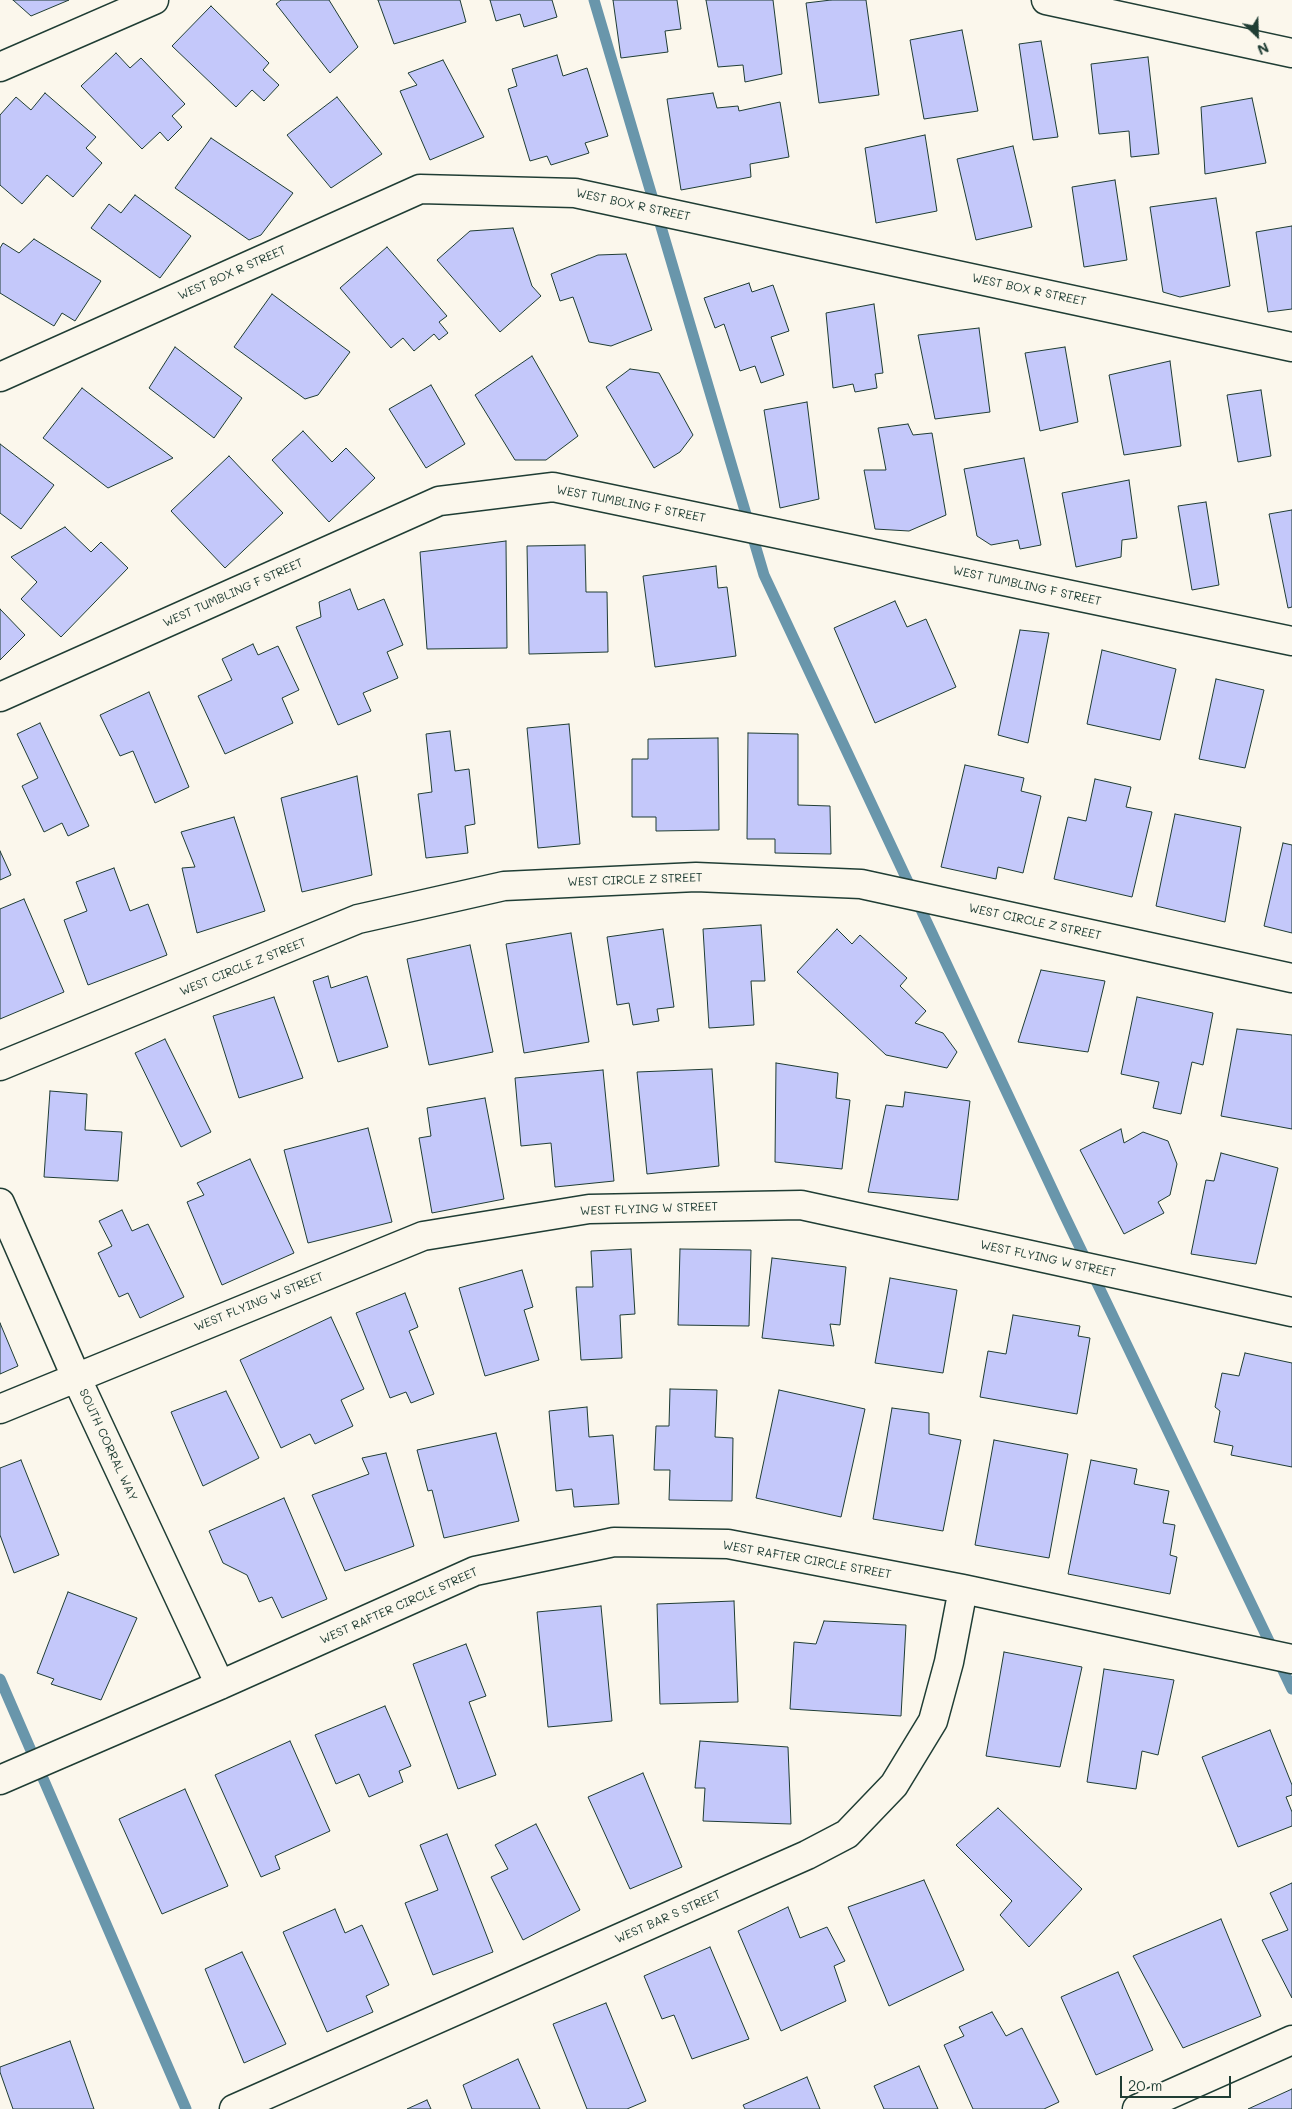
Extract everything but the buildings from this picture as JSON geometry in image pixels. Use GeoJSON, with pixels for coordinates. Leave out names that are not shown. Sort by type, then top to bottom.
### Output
{"type":"FeatureCollection","features":[{"type":"Feature","properties":{"kind":"street"},"geometry":{"type":"LineString","coordinates":[[0,67],[154,0]]}},
{"type":"Feature","properties":{"kind":"street"},"geometry":{"type":"LineString","coordinates":[[1046,0],[1292,54]]}},
{"type":"Feature","properties":{"kind":"street","name":"WEST BOX R STREET"},"geometry":{"type":"LineString","coordinates":[[0,377],[420,189],[575,192],[1292,347]]}},
{"type":"Feature","properties":{"kind":"street","name":"WEST TUMBLING F STREET"},"geometry":{"type":"LineString","coordinates":[[0,697],[438,501],[553,487],[1292,641]]}},
{"type":"Feature","properties":{"kind":"street","name":"WEST CIRCLE Z STREET"},"geometry":{"type":"LineString","coordinates":[[0,1066],[358,919],[504,886],[696,877],[861,884],[1292,978]]}},
{"type":"Feature","properties":{"kind":"street","name":"SOUTH CORRAL WAY"},"geometry":{"type":"LineString","coordinates":[[0,1203],[76,1376],[220,1684]]}},
{"type":"Feature","properties":{"kind":"street","name":"WEST FLYING W STREET"},"geometry":{"type":"LineString","coordinates":[[0,1409],[76,1376],[423,1236],[589,1208],[800,1205],[1292,1312]]}},
{"type":"Feature","properties":{"kind":"street","name":"WEST RAFTER CIRCLE STREET"},"geometry":{"type":"LineString","coordinates":[[0,1780],[475,1571],[614,1542],[728,1544],[963,1589],[1292,1659]]}},
{"type":"Feature","properties":{"kind":"street","name":"WEST BAR S STREET"},"geometry":{"type":"LineString","coordinates":[[234,2109],[807,1855],[847,1834],[894,1784],[933,1721],[949,1662],[963,1589]]}},
{"type":"Feature","properties":{"kind":"street"},"geometry":{"type":"LineString","coordinates":[[1137,2109],[1292,2040]]}},
{"type":"Feature","properties":{"kind":"waterway"},"geometry":{"type":"LineString","coordinates":[[594,0],[764,575],[1061,1208],[1292,1689]]}},
{"type":"Feature","properties":{"kind":"waterway"},"geometry":{"type":"LineString","coordinates":[[0,1679],[186,2109]]}}]}
